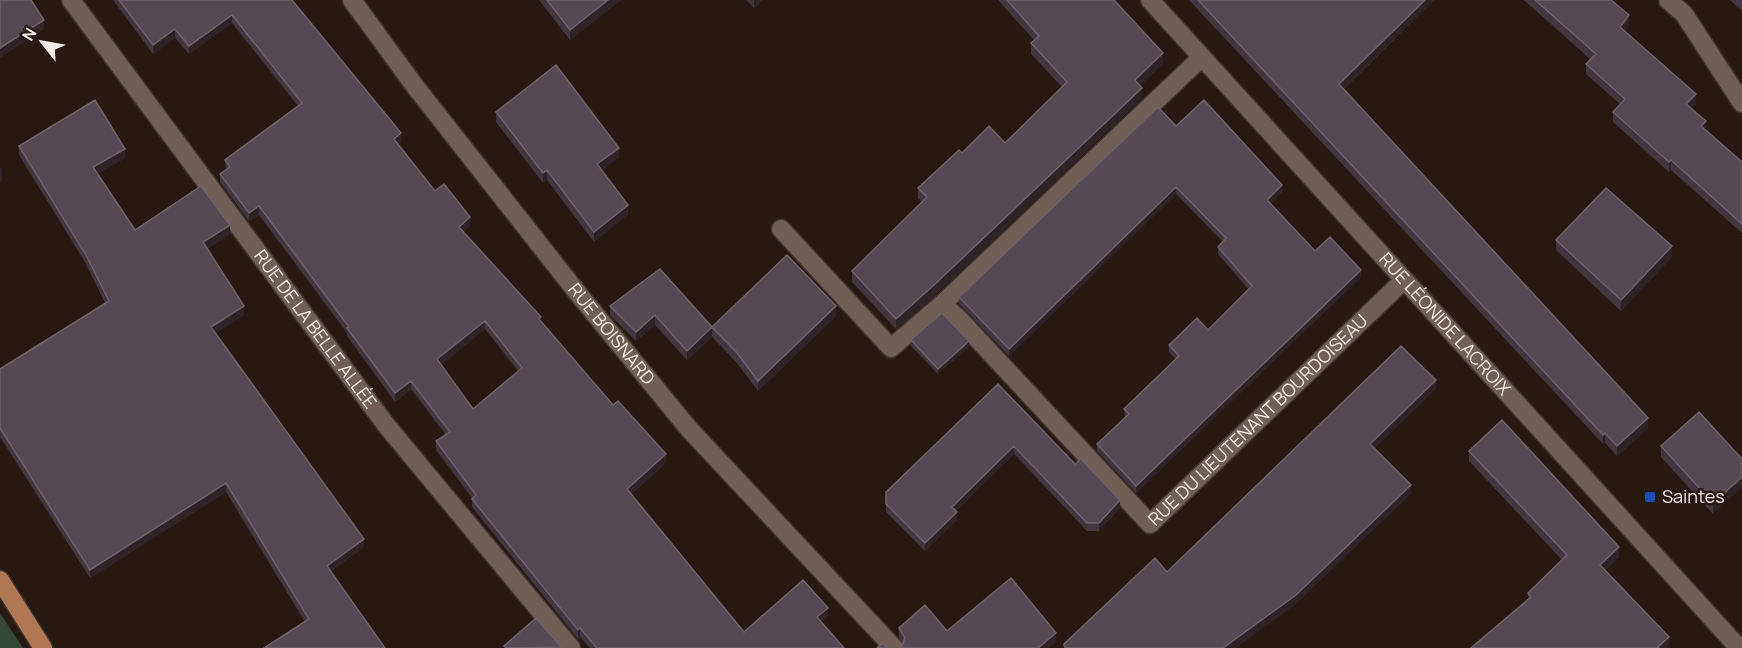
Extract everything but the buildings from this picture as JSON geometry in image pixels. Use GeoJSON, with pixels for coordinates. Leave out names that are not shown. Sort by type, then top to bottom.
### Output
{"type":"FeatureCollection","features":[{"type":"Feature","properties":{"kind":"main road"},"geometry":{"type":"LineString","coordinates":[[0,580],[43,648]]}},
{"type":"Feature","properties":{"kind":"street","name":"RUE DE LA BELLE ALLÉE"},"geometry":{"type":"LineString","coordinates":[[71,0],[386,425],[571,648]]}},
{"type":"Feature","properties":{"kind":"street","name":"RUE BOISNARD"},"geometry":{"type":"LineString","coordinates":[[352,0],[414,85],[689,429],[894,648]]}},
{"type":"Feature","properties":{"kind":"street","name":"RUE LÉONIDE LACROIX"},"geometry":{"type":"LineString","coordinates":[[1150,0],[1739,648]]}},
{"type":"Feature","properties":{"kind":"street"},"geometry":{"type":"LineString","coordinates":[[1668,0],[1684,14],[1742,103]]}},
{"type":"Feature","properties":{"kind":"street"},"geometry":{"type":"LineString","coordinates":[[781,228],[891,348],[942,304],[1202,57]]}},
{"type":"Feature","properties":{"kind":"street","name":"RUE DU LIEUTENANT BOURDOISEAU"},"geometry":{"type":"LineString","coordinates":[[942,304],[959,319],[1149,524],[1404,280]]}},
{"type":"Feature","properties":{"kind":"green space"},"geometry":{"type":"Polygon","coordinates":[[[0,613],[23,648],[0,648],[0,613]]]}},
{"type":"Feature","properties":{"kind":"place","name":"Saintes"},"geometry":{"type":"Point","coordinates":[1650,497]}}]}
